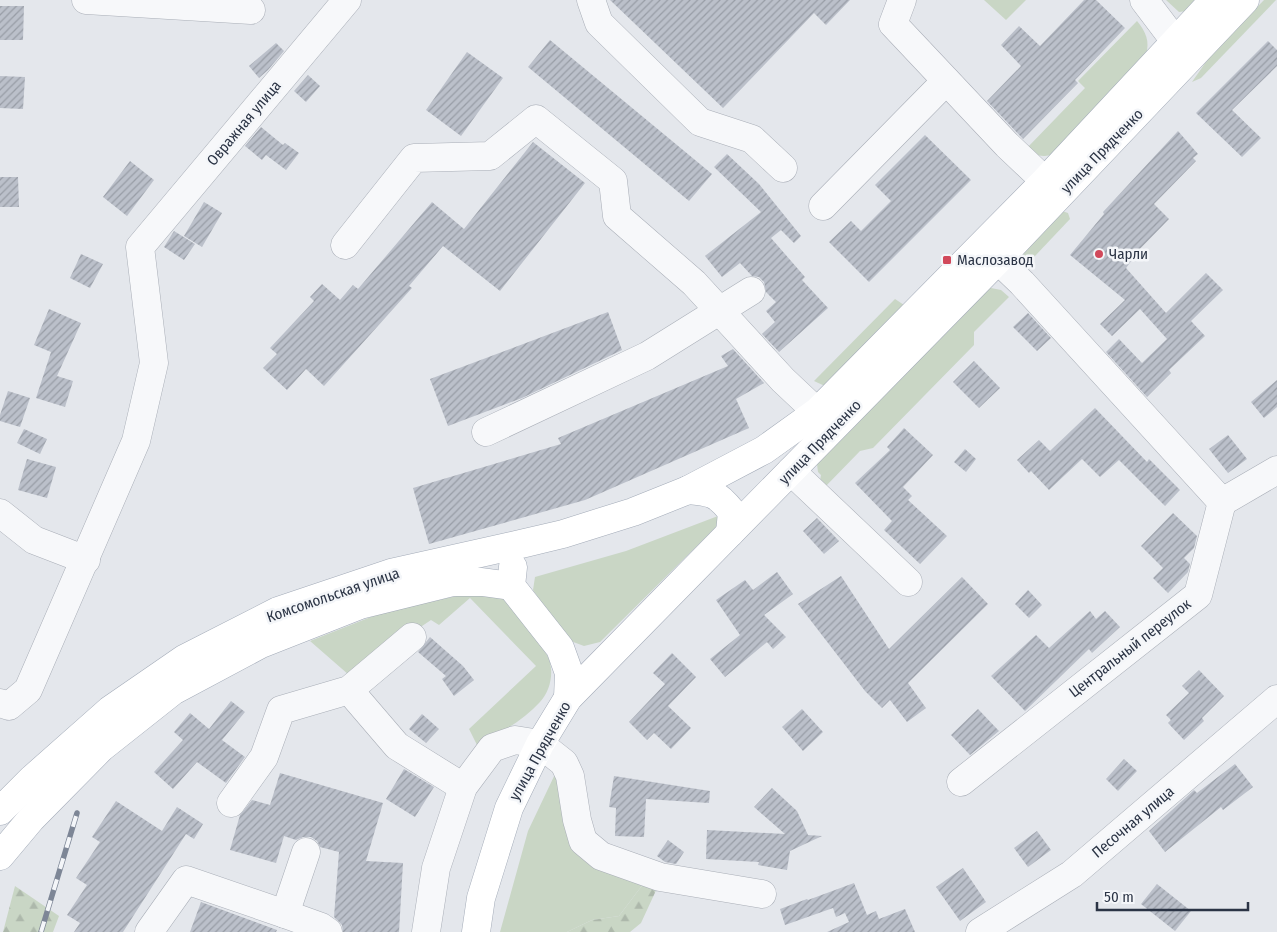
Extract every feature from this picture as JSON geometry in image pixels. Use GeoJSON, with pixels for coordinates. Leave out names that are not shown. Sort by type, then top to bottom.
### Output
{"type":"FeatureCollection","features":[{"type":"Feature","properties":{"kind":"main road","name":"улица Прядченко"},"geometry":{"type":"LineString","coordinates":[[476,932],[481,898],[508,808],[540,744],[568,698],[791,471],[990,252],[1045,181],[1214,0]]}},
{"type":"Feature","properties":{"kind":"main road","name":"улица Прядченко"},"geometry":{"type":"LineString","coordinates":[[688,490],[764,450],[817,412],[990,252],[1246,0]]}},
{"type":"Feature","properties":{"kind":"main road"},"geometry":{"type":"LineString","coordinates":[[688,490],[707,492],[720,498],[732,512],[730,533]]}},
{"type":"Feature","properties":{"kind":"main road","name":"Комсомольская улица"},"geometry":{"type":"LineString","coordinates":[[0,811],[32,779],[110,710],[184,659],[278,611],[391,573],[563,534],[633,512],[688,490]]}},
{"type":"Feature","properties":{"kind":"main road"},"geometry":{"type":"LineString","coordinates":[[525,544],[514,562],[511,586],[560,648],[569,673],[568,698]]}},
{"type":"Feature","properties":{"kind":"main road","name":"Комсомольская улица"},"geometry":{"type":"LineString","coordinates":[[0,856],[31,819],[101,748],[173,691],[252,649],[360,605],[453,582],[482,582],[511,586]]}},
{"type":"Feature","properties":{"kind":"main road"},"geometry":{"type":"LineString","coordinates":[[560,648],[582,660],[608,658]]}},
{"type":"Feature","properties":{"kind":"street"},"geometry":{"type":"LineString","coordinates":[[86,0],[251,10]]}},
{"type":"Feature","properties":{"kind":"street","name":"Овражная улица"},"geometry":{"type":"LineString","coordinates":[[86,560],[136,442],[154,363],[140,247],[347,0]]}},
{"type":"Feature","properties":{"kind":"street"},"geometry":{"type":"LineString","coordinates":[[592,0],[600,23],[700,122],[752,139],[783,168]]}},
{"type":"Feature","properties":{"kind":"street"},"geometry":{"type":"LineString","coordinates":[[902,0],[893,24],[946,81],[1045,181]]}},
{"type":"Feature","properties":{"kind":"street"},"geometry":{"type":"LineString","coordinates":[[1144,0],[1175,41]]}},
{"type":"Feature","properties":{"kind":"street"},"geometry":{"type":"LineString","coordinates":[[823,206],[946,81]]}},
{"type":"Feature","properties":{"kind":"street"},"geometry":{"type":"LineString","coordinates":[[345,245],[414,158],[490,156],[536,119],[613,181],[617,216],[694,283],[783,380],[817,412]]}},
{"type":"Feature","properties":{"kind":"street"},"geometry":{"type":"LineString","coordinates":[[990,252],[1029,290],[1222,502],[1277,470]]}},
{"type":"Feature","properties":{"kind":"street"},"geometry":{"type":"LineString","coordinates":[[486,432],[647,356],[751,291]]}},
{"type":"Feature","properties":{"kind":"street"},"geometry":{"type":"LineString","coordinates":[[791,471],[908,582]]}},
{"type":"Feature","properties":{"kind":"street","name":"Центральный переулок"},"geometry":{"type":"LineString","coordinates":[[961,782],[1198,595],[1222,502]]}},
{"type":"Feature","properties":{"kind":"street"},"geometry":{"type":"LineString","coordinates":[[0,513],[34,540],[86,560],[28,690],[9,706],[0,703]]}},
{"type":"Feature","properties":{"kind":"street"},"geometry":{"type":"LineString","coordinates":[[232,803],[264,757],[281,710],[348,690],[412,637]]}},
{"type":"Feature","properties":{"kind":"street"},"geometry":{"type":"LineString","coordinates":[[348,690],[397,746],[463,787]]}},
{"type":"Feature","properties":{"kind":"street","name":"Песочная улица"},"geometry":{"type":"LineString","coordinates":[[980,932],[1072,874],[1277,699]]}},
{"type":"Feature","properties":{"kind":"street"},"geometry":{"type":"LineString","coordinates":[[426,932],[436,868],[463,787],[492,748],[515,740],[540,744],[564,764],[570,776],[577,820],[583,841],[601,856],[660,876],[762,894]]}},
{"type":"Feature","properties":{"kind":"street"},"geometry":{"type":"LineString","coordinates":[[285,914],[306,852]]}},
{"type":"Feature","properties":{"kind":"street"},"geometry":{"type":"LineString","coordinates":[[149,932],[186,880],[321,927],[328,932]]}},
{"type":"Feature","properties":{"kind":"green space"},"geometry":{"type":"Polygon","coordinates":[[[984,0],[1026,0],[1006,20],[984,0]]]}},
{"type":"Feature","properties":{"kind":"green space"},"geometry":{"type":"Polygon","coordinates":[[[1166,0],[1197,0],[1187,11],[1179,12],[1166,0]]]}},
{"type":"Feature","properties":{"kind":"green space"},"geometry":{"type":"Polygon","coordinates":[[[1264,0],[1276,0],[1201,78],[1192,82],[1210,56],[1264,0]]]}},
{"type":"Feature","properties":{"kind":"green space"},"geometry":{"type":"Polygon","coordinates":[[[1137,21],[1146,37],[1148,45],[1146,55],[1050,155],[1040,156],[1027,148],[1085,88],[1078,81],[1137,21]]]}},
{"type":"Feature","properties":{"kind":"green space"},"geometry":{"type":"Polygon","coordinates":[[[1062,211],[1068,213],[1070,219],[1018,274],[1014,260],[1062,211]]]}},
{"type":"Feature","properties":{"kind":"green space"},"geometry":{"type":"Polygon","coordinates":[[[984,289],[1001,290],[1009,297],[974,332],[974,345],[873,448],[860,451],[824,488],[819,486],[821,475],[818,472],[817,464],[984,289]]]}},
{"type":"Feature","properties":{"kind":"green space"},"geometry":{"type":"Polygon","coordinates":[[[895,299],[907,307],[827,387],[814,381],[895,299]]]}},
{"type":"Feature","properties":{"kind":"green space"},"geometry":{"type":"Polygon","coordinates":[[[718,516],[721,522],[600,642],[584,646],[568,640],[533,590],[535,577],[626,551],[718,516]]]}},
{"type":"Feature","properties":{"kind":"green space"},"geometry":{"type":"Polygon","coordinates":[[[466,594],[502,597],[538,641],[547,655],[551,667],[551,680],[547,692],[540,702],[518,721],[478,747],[469,729],[536,666],[470,598],[439,625],[431,620],[349,675],[310,641],[386,611],[466,594]]]}},
{"type":"Feature","properties":{"kind":"green space"},"geometry":{"type":"Polygon","coordinates":[[[557,770],[567,819],[647,879],[619,916],[592,920],[567,932],[500,932],[528,831],[557,770]]]}},
{"type":"Feature","properties":{"kind":"green space"},"geometry":{"type":"Polygon","coordinates":[[[647,879],[659,884],[641,923],[630,932],[567,932],[592,920],[619,916],[647,879]]]}},
{"type":"Feature","properties":{"kind":"green space"},"geometry":{"type":"Polygon","coordinates":[[[15,886],[59,916],[53,932],[3,932],[15,886]]]}},
{"type":"Feature","properties":{"kind":"building"},"geometry":{"type":"Polygon","coordinates":[[[610,0],[850,0],[826,25],[814,13],[723,108],[610,0]]]}},
{"type":"Feature","properties":{"kind":"building"},"geometry":{"type":"Polygon","coordinates":[[[1084,0],[1096,0],[1125,28],[1075,80],[1078,83],[1023,139],[987,101],[1021,66],[1001,45],[1019,26],[1040,46],[1084,0]]]}},
{"type":"Feature","properties":{"kind":"building"},"geometry":{"type":"Polygon","coordinates":[[[0,6],[24,6],[23,40],[0,40],[0,6]]]}},
{"type":"Feature","properties":{"kind":"building"},"geometry":{"type":"Polygon","coordinates":[[[550,40],[712,174],[689,201],[528,67],[550,40]]]}},
{"type":"Feature","properties":{"kind":"building"},"geometry":{"type":"Polygon","coordinates":[[[1268,41],[1277,50],[1277,66],[1232,110],[1261,138],[1242,157],[1196,113],[1268,41]]]}},
{"type":"Feature","properties":{"kind":"building"},"geometry":{"type":"Polygon","coordinates":[[[276,43],[284,51],[259,78],[249,66],[276,43]]]}},
{"type":"Feature","properties":{"kind":"building"},"geometry":{"type":"Polygon","coordinates":[[[467,52],[503,78],[461,136],[426,110],[467,52]]]}},
{"type":"Feature","properties":{"kind":"building"},"geometry":{"type":"Polygon","coordinates":[[[308,75],[320,86],[306,102],[294,91],[308,75]]]}},
{"type":"Feature","properties":{"kind":"building"},"geometry":{"type":"Polygon","coordinates":[[[0,76],[25,77],[23,109],[0,108],[0,76]]]}},
{"type":"Feature","properties":{"kind":"building"},"geometry":{"type":"Polygon","coordinates":[[[261,127],[283,145],[285,143],[299,153],[286,170],[266,155],[262,160],[245,146],[261,127]]]}},
{"type":"Feature","properties":{"kind":"building"},"geometry":{"type":"Polygon","coordinates":[[[1178,131],[1198,154],[1193,158],[1196,161],[1154,204],[1169,219],[1134,255],[1126,268],[1166,313],[1206,273],[1223,290],[1191,321],[1205,336],[1169,370],[1171,373],[1147,397],[1106,352],[1119,339],[1142,363],[1167,339],[1140,309],[1112,336],[1100,324],[1125,300],[1070,255],[1104,214],[1103,212],[1178,131]]]}},
{"type":"Feature","properties":{"kind":"building"},"geometry":{"type":"Polygon","coordinates":[[[925,135],[971,180],[869,282],[829,242],[851,221],[861,231],[891,201],[875,185],[925,135]]]}},
{"type":"Feature","properties":{"kind":"building"},"geometry":{"type":"Polygon","coordinates":[[[533,142],[585,183],[500,291],[443,246],[409,286],[412,288],[324,386],[306,369],[287,390],[263,368],[277,354],[270,348],[314,301],[310,297],[322,284],[340,300],[353,285],[358,289],[432,202],[464,229],[533,142]]]}},
{"type":"Feature","properties":{"kind":"building"},"geometry":{"type":"Polygon","coordinates":[[[727,154],[759,184],[801,236],[794,243],[781,230],[771,238],[805,277],[802,280],[828,308],[779,352],[762,334],[775,322],[766,311],[776,302],[766,292],[764,282],[759,277],[752,276],[740,263],[722,277],[705,256],[761,212],[714,167],[727,154]]]}},
{"type":"Feature","properties":{"kind":"building"},"geometry":{"type":"Polygon","coordinates":[[[130,161],[154,180],[127,216],[103,197],[130,161]]]}},
{"type":"Feature","properties":{"kind":"building"},"geometry":{"type":"Polygon","coordinates":[[[0,177],[18,177],[19,207],[0,207],[0,177]]]}},
{"type":"Feature","properties":{"kind":"building"},"geometry":{"type":"Polygon","coordinates":[[[204,202],[222,213],[202,247],[184,236],[204,202]]]}},
{"type":"Feature","properties":{"kind":"building"},"geometry":{"type":"Polygon","coordinates":[[[174,231],[195,244],[184,260],[164,247],[174,231]]]}},
{"type":"Feature","properties":{"kind":"building"},"geometry":{"type":"Polygon","coordinates":[[[81,254],[103,264],[90,288],[70,278],[81,254]]]}},
{"type":"Feature","properties":{"kind":"building"},"geometry":{"type":"Polygon","coordinates":[[[49,309],[81,323],[57,376],[73,381],[65,407],[36,398],[51,352],[34,345],[49,309]]]}},
{"type":"Feature","properties":{"kind":"building"},"geometry":{"type":"Polygon","coordinates":[[[608,312],[622,350],[522,398],[448,426],[430,379],[608,312]]]}},
{"type":"Feature","properties":{"kind":"building"},"geometry":{"type":"Polygon","coordinates":[[[1028,313],[1051,338],[1037,351],[1013,327],[1028,313]]]}},
{"type":"Feature","properties":{"kind":"building"},"geometry":{"type":"Polygon","coordinates":[[[733,349],[764,383],[736,399],[749,428],[585,500],[429,544],[413,488],[561,444],[558,438],[728,366],[721,356],[733,349]]]}},
{"type":"Feature","properties":{"kind":"building"},"geometry":{"type":"Polygon","coordinates":[[[974,361],[1000,388],[979,408],[953,382],[974,361]]]}},
{"type":"Feature","properties":{"kind":"building"},"geometry":{"type":"Polygon","coordinates":[[[1277,380],[1277,407],[1264,418],[1251,402],[1277,380]]]}},
{"type":"Feature","properties":{"kind":"building"},"geometry":{"type":"Polygon","coordinates":[[[8,391],[30,398],[20,427],[0,421],[0,415],[8,391]]]}},
{"type":"Feature","properties":{"kind":"building"},"geometry":{"type":"Polygon","coordinates":[[[1095,408],[1147,462],[1149,459],[1180,490],[1165,506],[1119,460],[1100,477],[1082,459],[1049,490],[1031,471],[1029,473],[1017,460],[1039,440],[1050,451],[1095,408]]]}},
{"type":"Feature","properties":{"kind":"building"},"geometry":{"type":"Polygon","coordinates":[[[904,428],[933,455],[903,487],[912,496],[908,500],[947,536],[920,564],[884,530],[892,521],[855,483],[890,450],[887,447],[904,428]]]}},
{"type":"Feature","properties":{"kind":"building"},"geometry":{"type":"Polygon","coordinates":[[[24,429],[47,439],[40,454],[17,443],[24,429]]]}},
{"type":"Feature","properties":{"kind":"building"},"geometry":{"type":"Polygon","coordinates":[[[1228,435],[1247,459],[1228,473],[1209,449],[1228,435]]]}},
{"type":"Feature","properties":{"kind":"building"},"geometry":{"type":"Polygon","coordinates":[[[965,449],[976,459],[966,472],[954,462],[965,449]]]}},
{"type":"Feature","properties":{"kind":"building"},"geometry":{"type":"Polygon","coordinates":[[[27,459],[56,467],[47,498],[18,490],[27,459]]]}},
{"type":"Feature","properties":{"kind":"building"},"geometry":{"type":"Polygon","coordinates":[[[1173,513],[1197,536],[1194,548],[1184,558],[1190,564],[1188,572],[1168,593],[1153,578],[1163,568],[1141,546],[1173,513]]]}},
{"type":"Feature","properties":{"kind":"building"},"geometry":{"type":"Polygon","coordinates":[[[817,518],[839,541],[824,554],[803,531],[817,518]]]}},
{"type":"Feature","properties":{"kind":"building"},"geometry":{"type":"Polygon","coordinates":[[[777,572],[793,594],[764,615],[786,637],[773,649],[767,642],[725,677],[710,659],[740,635],[716,600],[745,580],[753,590],[777,572]]]}},
{"type":"Feature","properties":{"kind":"building"},"geometry":{"type":"Polygon","coordinates":[[[841,576],[889,649],[962,577],[988,604],[908,683],[926,708],[907,722],[890,700],[882,708],[865,691],[798,604],[841,576]]]}},
{"type":"Feature","properties":{"kind":"building"},"geometry":{"type":"Polygon","coordinates":[[[1028,590],[1042,605],[1029,618],[1015,604],[1028,590]]]}},
{"type":"Feature","properties":{"kind":"building"},"geometry":{"type":"Polygon","coordinates":[[[1090,611],[1096,619],[1105,611],[1120,627],[1092,653],[1089,649],[1025,711],[991,676],[1036,635],[1049,648],[1090,611]]]}},
{"type":"Feature","properties":{"kind":"building"},"geometry":{"type":"Polygon","coordinates":[[[430,637],[463,666],[474,680],[454,696],[442,679],[446,676],[418,652],[430,637]]]}},
{"type":"Feature","properties":{"kind":"building"},"geometry":{"type":"Polygon","coordinates":[[[672,653],[696,677],[668,706],[691,728],[671,749],[654,733],[647,740],[629,722],[665,684],[653,673],[672,653]]]}},
{"type":"Feature","properties":{"kind":"building"},"geometry":{"type":"Polygon","coordinates":[[[1199,670],[1224,696],[1202,718],[1204,721],[1184,740],[1168,723],[1171,720],[1166,715],[1189,693],[1182,686],[1199,670]]]}},
{"type":"Feature","properties":{"kind":"building"},"geometry":{"type":"Polygon","coordinates":[[[231,701],[245,712],[222,740],[245,757],[226,783],[197,762],[173,789],[154,772],[183,740],[174,732],[190,713],[209,729],[231,701]]]}},
{"type":"Feature","properties":{"kind":"building"},"geometry":{"type":"Polygon","coordinates":[[[802,709],[823,732],[803,751],[782,727],[802,709]]]}},
{"type":"Feature","properties":{"kind":"building"},"geometry":{"type":"Polygon","coordinates":[[[978,709],[999,731],[970,755],[951,735],[978,709]]]}},
{"type":"Feature","properties":{"kind":"building"},"geometry":{"type":"Polygon","coordinates":[[[422,714],[439,729],[426,743],[409,729],[422,714]]]}},
{"type":"Feature","properties":{"kind":"building"},"geometry":{"type":"Polygon","coordinates":[[[1124,759],[1137,771],[1118,791],[1106,779],[1124,759]]]}},
{"type":"Feature","properties":{"kind":"building"},"geometry":{"type":"Polygon","coordinates":[[[1235,764],[1253,787],[1223,810],[1221,807],[1165,852],[1149,831],[1194,790],[1197,793],[1235,764]]]}},
{"type":"Feature","properties":{"kind":"building"},"geometry":{"type":"Polygon","coordinates":[[[404,769],[434,787],[415,817],[386,799],[404,769]]]}},
{"type":"Feature","properties":{"kind":"building"},"geometry":{"type":"Polygon","coordinates":[[[280,773],[383,803],[366,861],[403,863],[399,932],[343,932],[342,925],[334,917],[339,852],[320,847],[317,841],[311,837],[303,837],[296,840],[284,836],[276,863],[230,850],[240,815],[252,800],[270,805],[280,773]]]}},
{"type":"Feature","properties":{"kind":"building"},"geometry":{"type":"Polygon","coordinates":[[[614,776],[710,791],[709,803],[646,799],[644,837],[615,836],[616,808],[609,807],[614,776]]]}},
{"type":"Feature","properties":{"kind":"building"},"geometry":{"type":"Polygon","coordinates":[[[772,788],[797,811],[808,835],[822,836],[790,851],[787,870],[758,865],[759,862],[706,859],[707,830],[785,834],[754,807],[772,788]]]}},
{"type":"Feature","properties":{"kind":"building"},"geometry":{"type":"Polygon","coordinates":[[[116,801],[162,831],[177,807],[203,824],[194,839],[186,834],[123,932],[74,932],[80,923],[67,915],[87,885],[76,878],[100,842],[92,837],[116,801]]]}},
{"type":"Feature","properties":{"kind":"building"},"geometry":{"type":"Polygon","coordinates":[[[1037,831],[1051,850],[1028,867],[1014,848],[1037,831]]]}},
{"type":"Feature","properties":{"kind":"building"},"geometry":{"type":"Polygon","coordinates":[[[668,840],[684,852],[676,864],[665,862],[657,856],[668,840]]]}},
{"type":"Feature","properties":{"kind":"building"},"geometry":{"type":"Polygon","coordinates":[[[963,868],[986,902],[960,921],[936,887],[963,868]]]}},
{"type":"Feature","properties":{"kind":"building"},"geometry":{"type":"Polygon","coordinates":[[[854,883],[867,915],[876,911],[879,919],[905,909],[915,932],[827,932],[849,922],[845,913],[836,917],[833,908],[785,925],[780,909],[854,883]]]}},
{"type":"Feature","properties":{"kind":"building"},"geometry":{"type":"Polygon","coordinates":[[[1157,884],[1191,911],[1175,931],[1141,904],[1157,884]]]}},
{"type":"Feature","properties":{"kind":"building"},"geometry":{"type":"Polygon","coordinates":[[[201,902],[277,930],[276,932],[190,932],[201,902]]]}},
{"type":"Feature","properties":{"kind":"railway"},"geometry":{"type":"LineString","coordinates":[[41,932],[77,813]]}},
{"type":"Feature","properties":{"kind":"place","name":"Чарли"},"geometry":{"type":"Point","coordinates":[1099,254]}},
{"type":"Feature","properties":{"kind":"place","name":"Маслозавод"},"geometry":{"type":"Point","coordinates":[947,260]}}]}
